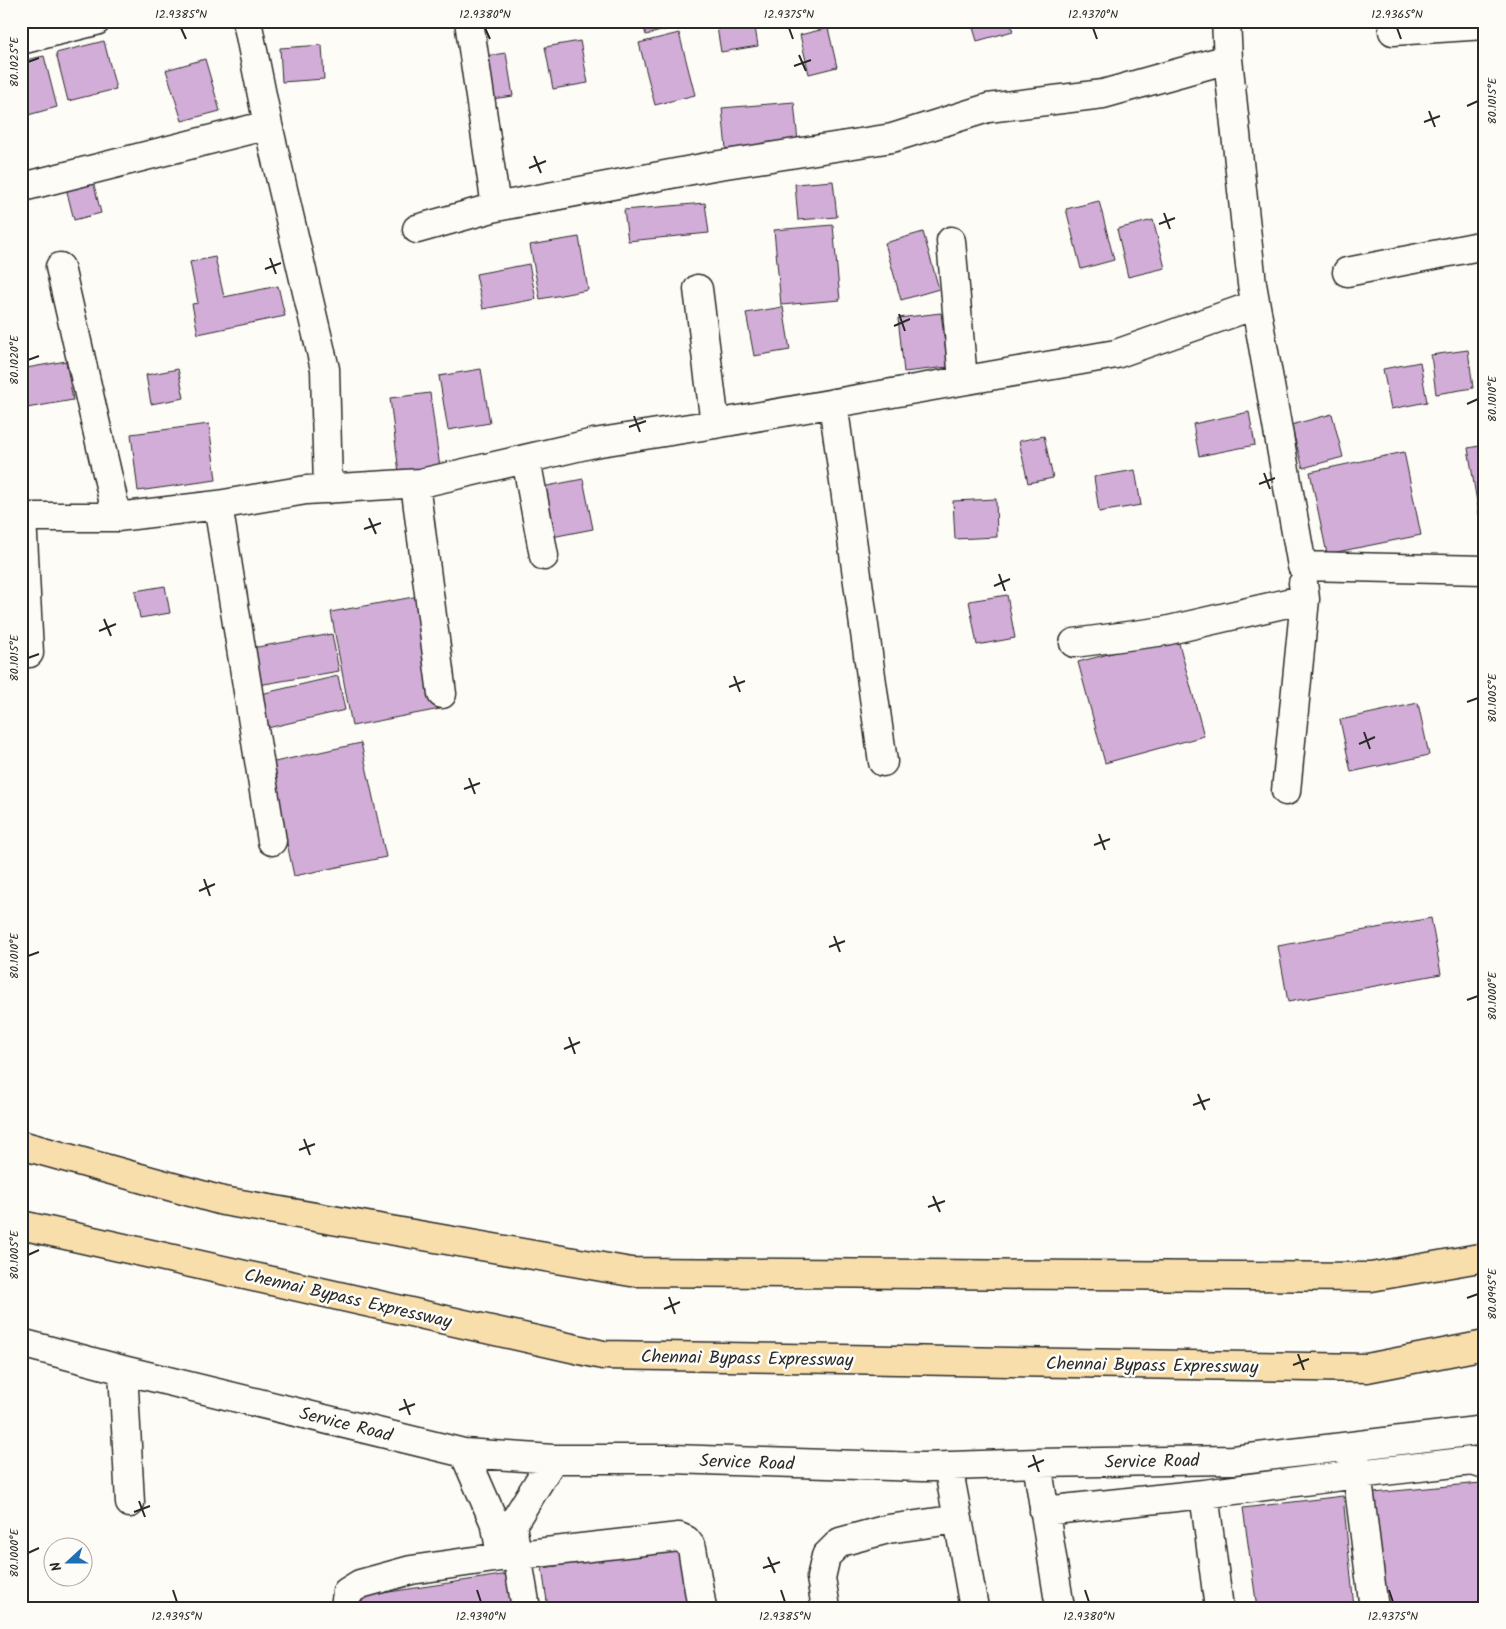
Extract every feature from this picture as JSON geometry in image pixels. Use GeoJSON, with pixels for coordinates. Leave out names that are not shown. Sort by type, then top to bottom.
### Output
{"type":"FeatureCollection","features":[{"type":"Feature","properties":{"kind":"highway"},"geometry":{"type":"LineString","coordinates":[[21,1145],[223,1201],[631,1272],[1371,1277],[1485,1257]]}},
{"type":"Feature","properties":{"kind":"highway","name":"Chennai Bypass Expressway"},"geometry":{"type":"LineString","coordinates":[[21,1225],[603,1355],[1367,1368],[1485,1345]]}},
{"type":"Feature","properties":{"kind":"street"},"geometry":{"type":"LineString","coordinates":[[21,40],[96,21]]}},
{"type":"Feature","properties":{"kind":"street"},"geometry":{"type":"LineString","coordinates":[[247,21],[268,125],[325,369],[328,489]]}},
{"type":"Feature","properties":{"kind":"street"},"geometry":{"type":"LineString","coordinates":[[469,21],[496,207]]}},
{"type":"Feature","properties":{"kind":"street"},"geometry":{"type":"LineString","coordinates":[[1226,21],[1228,59],[1252,284],[1302,566],[1305,599],[1286,791]]}},
{"type":"Feature","properties":{"kind":"street"},"geometry":{"type":"LineString","coordinates":[[1393,31],[1485,25]]}},
{"type":"Feature","properties":{"kind":"street"},"geometry":{"type":"LineString","coordinates":[[417,229],[496,207],[713,166],[892,138],[988,108],[1102,94],[1228,59]]}},
{"type":"Feature","properties":{"kind":"street"},"geometry":{"type":"LineString","coordinates":[[24,187],[268,125]]}},
{"type":"Feature","properties":{"kind":"street"},"geometry":{"type":"LineString","coordinates":[[950,241],[963,380]]}},
{"type":"Feature","properties":{"kind":"street"},"geometry":{"type":"LineString","coordinates":[[1347,272],[1485,245]]}},
{"type":"Feature","properties":{"kind":"street"},"geometry":{"type":"LineString","coordinates":[[60,267],[117,517]]}},
{"type":"Feature","properties":{"kind":"street"},"geometry":{"type":"LineString","coordinates":[[698,289],[715,424]]}},
{"type":"Feature","properties":{"kind":"street"},"geometry":{"type":"LineString","coordinates":[[28,653],[22,517],[117,517],[218,505],[306,490],[414,484],[594,443],[715,424],[1116,354],[1255,305]]}},
{"type":"Feature","properties":{"kind":"street"},"geometry":{"type":"LineString","coordinates":[[833,403],[883,762]]}},
{"type":"Feature","properties":{"kind":"street"},"geometry":{"type":"LineString","coordinates":[[526,459],[544,556]]}},
{"type":"Feature","properties":{"kind":"street"},"geometry":{"type":"LineString","coordinates":[[414,484],[442,694]]}},
{"type":"Feature","properties":{"kind":"street"},"geometry":{"type":"LineString","coordinates":[[218,505],[272,841]]}},
{"type":"Feature","properties":{"kind":"street"},"geometry":{"type":"LineString","coordinates":[[1302,566],[1485,570]]}},
{"type":"Feature","properties":{"kind":"street"},"geometry":{"type":"LineString","coordinates":[[1074,643],[1165,631],[1305,599]]}},
{"type":"Feature","properties":{"kind":"street","name":"Service Road"},"geometry":{"type":"LineString","coordinates":[[21,1343],[123,1370],[464,1453],[553,1459],[672,1459],[913,1467],[1233,1460],[1485,1430]]}},
{"type":"Feature","properties":{"kind":"street"},"geometry":{"type":"LineString","coordinates":[[123,1370],[130,1503]]}},
{"type":"Feature","properties":{"kind":"street"},"geometry":{"type":"LineString","coordinates":[[1354,1445],[1373,1601]]}},
{"type":"Feature","properties":{"kind":"street"},"geometry":{"type":"LineString","coordinates":[[464,1453],[509,1556],[526,1608]]}},
{"type":"Feature","properties":{"kind":"street"},"geometry":{"type":"LineString","coordinates":[[509,1556],[512,1525],[553,1459]]}},
{"type":"Feature","properties":{"kind":"street"},"geometry":{"type":"LineString","coordinates":[[1044,1511],[1204,1494],[1472,1461],[1485,1466]]}},
{"type":"Feature","properties":{"kind":"street"},"geometry":{"type":"LineString","coordinates":[[1037,1463],[1060,1608]]}},
{"type":"Feature","properties":{"kind":"street"},"geometry":{"type":"LineString","coordinates":[[948,1466],[974,1608]]}},
{"type":"Feature","properties":{"kind":"street"},"geometry":{"type":"LineString","coordinates":[[1204,1494],[1220,1608]]}},
{"type":"Feature","properties":{"kind":"street"},"geometry":{"type":"LineString","coordinates":[[826,1608],[821,1578],[826,1556],[840,1542],[888,1529],[958,1519]]}},
{"type":"Feature","properties":{"kind":"street"},"geometry":{"type":"LineString","coordinates":[[346,1608],[347,1592],[360,1584],[411,1570],[509,1556],[678,1537],[686,1540],[692,1548],[702,1608]]}},
{"type":"Feature","properties":{"kind":"building"},"geometry":{"type":"Polygon","coordinates":[[[642,21],[682,21],[683,25],[646,35],[642,21]]]}},
{"type":"Feature","properties":{"kind":"building"},"geometry":{"type":"Polygon","coordinates":[[[716,21],[754,21],[758,46],[721,52],[716,21]]]}},
{"type":"Feature","properties":{"kind":"building"},"geometry":{"type":"Polygon","coordinates":[[[971,21],[1010,21],[1013,31],[977,41],[971,21]]]}},
{"type":"Feature","properties":{"kind":"building"},"geometry":{"type":"Polygon","coordinates":[[[828,28],[837,67],[809,74],[800,35],[828,28]]]}},
{"type":"Feature","properties":{"kind":"building"},"geometry":{"type":"Polygon","coordinates":[[[679,33],[695,95],[655,105],[639,43],[679,33]]]}},
{"type":"Feature","properties":{"kind":"building"},"geometry":{"type":"Polygon","coordinates":[[[104,41],[116,89],[68,101],[56,53],[104,41]]]}},
{"type":"Feature","properties":{"kind":"building"},"geometry":{"type":"Polygon","coordinates":[[[580,41],[588,83],[553,89],[545,47],[580,41]]]}},
{"type":"Feature","properties":{"kind":"building"},"geometry":{"type":"Polygon","coordinates":[[[322,45],[324,79],[282,82],[280,48],[322,45]]]}},
{"type":"Feature","properties":{"kind":"building"},"geometry":{"type":"Polygon","coordinates":[[[506,53],[513,96],[485,100],[478,57],[506,53]]]}},
{"type":"Feature","properties":{"kind":"building"},"geometry":{"type":"Polygon","coordinates":[[[44,56],[57,107],[21,117],[21,61],[44,56]]]}},
{"type":"Feature","properties":{"kind":"building"},"geometry":{"type":"Polygon","coordinates":[[[205,59],[220,111],[182,121],[166,70],[205,59]]]}},
{"type":"Feature","properties":{"kind":"building"},"geometry":{"type":"Polygon","coordinates":[[[794,102],[798,142],[726,149],[722,108],[794,102]]]}},
{"type":"Feature","properties":{"kind":"building"},"geometry":{"type":"Polygon","coordinates":[[[93,181],[101,213],[74,220],[66,188],[93,181]]]}},
{"type":"Feature","properties":{"kind":"building"},"geometry":{"type":"Polygon","coordinates":[[[833,181],[837,217],[798,220],[795,184],[833,181]]]}},
{"type":"Feature","properties":{"kind":"building"},"geometry":{"type":"Polygon","coordinates":[[[1099,201],[1114,260],[1081,269],[1066,209],[1099,201]]]}},
{"type":"Feature","properties":{"kind":"building"},"geometry":{"type":"Polygon","coordinates":[[[705,203],[709,233],[628,241],[624,210],[705,203]]]}},
{"type":"Feature","properties":{"kind":"building"},"geometry":{"type":"Polygon","coordinates":[[[1153,220],[1165,268],[1128,277],[1117,229],[1153,220]]]}},
{"type":"Feature","properties":{"kind":"building"},"geometry":{"type":"Polygon","coordinates":[[[833,225],[840,300],[781,305],[774,230],[833,225]]]}},
{"type":"Feature","properties":{"kind":"building"},"geometry":{"type":"Polygon","coordinates":[[[923,232],[939,289],[901,300],[885,243],[923,232]]]}},
{"type":"Feature","properties":{"kind":"building"},"geometry":{"type":"Polygon","coordinates":[[[579,237],[588,290],[540,299],[530,245],[579,237]]]}},
{"type":"Feature","properties":{"kind":"building"},"geometry":{"type":"Polygon","coordinates":[[[215,257],[224,297],[278,286],[285,316],[198,334],[192,304],[198,303],[190,262],[215,257]]]}},
{"type":"Feature","properties":{"kind":"building"},"geometry":{"type":"Polygon","coordinates":[[[529,264],[536,299],[483,309],[476,274],[529,264]]]}},
{"type":"Feature","properties":{"kind":"building"},"geometry":{"type":"Polygon","coordinates":[[[783,307],[790,350],[754,356],[746,313],[783,307]]]}},
{"type":"Feature","properties":{"kind":"building"},"geometry":{"type":"Polygon","coordinates":[[[941,313],[948,367],[904,372],[898,318],[941,313]]]}},
{"type":"Feature","properties":{"kind":"building"},"geometry":{"type":"Polygon","coordinates":[[[1468,350],[1473,388],[1436,394],[1431,355],[1468,350]]]}},
{"type":"Feature","properties":{"kind":"building"},"geometry":{"type":"Polygon","coordinates":[[[66,361],[73,400],[21,409],[21,369],[66,361]]]}},
{"type":"Feature","properties":{"kind":"building"},"geometry":{"type":"Polygon","coordinates":[[[1420,362],[1427,402],[1391,409],[1383,369],[1420,362]]]}},
{"type":"Feature","properties":{"kind":"building"},"geometry":{"type":"Polygon","coordinates":[[[178,369],[184,398],[151,404],[146,375],[178,369]]]}},
{"type":"Feature","properties":{"kind":"building"},"geometry":{"type":"Polygon","coordinates":[[[481,369],[490,423],[448,430],[439,376],[481,369]]]}},
{"type":"Feature","properties":{"kind":"building"},"geometry":{"type":"Polygon","coordinates":[[[430,393],[440,468],[399,473],[390,398],[430,393]]]}},
{"type":"Feature","properties":{"kind":"building"},"geometry":{"type":"Polygon","coordinates":[[[1249,412],[1255,445],[1199,456],[1193,424],[1249,412]]]}},
{"type":"Feature","properties":{"kind":"building"},"geometry":{"type":"Polygon","coordinates":[[[1332,414],[1343,457],[1303,468],[1291,425],[1332,414]]]}},
{"type":"Feature","properties":{"kind":"building"},"geometry":{"type":"Polygon","coordinates":[[[209,424],[216,480],[138,491],[131,434],[209,424]]]}},
{"type":"Feature","properties":{"kind":"building"},"geometry":{"type":"Polygon","coordinates":[[[1044,436],[1053,478],[1028,483],[1019,441],[1044,436]]]}},
{"type":"Feature","properties":{"kind":"building"},"geometry":{"type":"Polygon","coordinates":[[[1485,445],[1485,538],[1483,538],[1468,448],[1485,445]]]}},
{"type":"Feature","properties":{"kind":"building"},"geometry":{"type":"Polygon","coordinates":[[[21,447],[29,500],[21,501],[21,447]]]}},
{"type":"Feature","properties":{"kind":"building"},"geometry":{"type":"Polygon","coordinates":[[[1404,452],[1421,535],[1327,554],[1310,472],[1404,452]]]}},
{"type":"Feature","properties":{"kind":"building"},"geometry":{"type":"Polygon","coordinates":[[[1135,470],[1141,505],[1099,512],[1094,477],[1135,470]]]}},
{"type":"Feature","properties":{"kind":"building"},"geometry":{"type":"Polygon","coordinates":[[[583,479],[593,529],[552,537],[542,487],[583,479]]]}},
{"type":"Feature","properties":{"kind":"building"},"geometry":{"type":"Polygon","coordinates":[[[996,499],[997,537],[955,539],[953,501],[996,499]]]}},
{"type":"Feature","properties":{"kind":"building"},"geometry":{"type":"Polygon","coordinates":[[[165,586],[170,613],[140,618],[135,591],[165,586]]]}},
{"type":"Feature","properties":{"kind":"building"},"geometry":{"type":"Polygon","coordinates":[[[1007,595],[1015,638],[977,645],[969,601],[1007,595]]]}},
{"type":"Feature","properties":{"kind":"building"},"geometry":{"type":"Polygon","coordinates":[[[419,596],[440,709],[352,726],[331,612],[419,596]]]}},
{"type":"Feature","properties":{"kind":"building"},"geometry":{"type":"Polygon","coordinates":[[[332,634],[339,671],[253,686],[246,649],[332,634]]]}},
{"type":"Feature","properties":{"kind":"building"},"geometry":{"type":"Polygon","coordinates":[[[1177,636],[1204,736],[1105,763],[1078,662],[1177,636]]]}},
{"type":"Feature","properties":{"kind":"building"},"geometry":{"type":"Polygon","coordinates":[[[338,676],[345,710],[259,730],[252,696],[338,676]]]}},
{"type":"Feature","properties":{"kind":"building"},"geometry":{"type":"Polygon","coordinates":[[[1418,703],[1429,755],[1351,772],[1340,720],[1418,703]]]}},
{"type":"Feature","properties":{"kind":"building"},"geometry":{"type":"Polygon","coordinates":[[[361,743],[386,857],[294,876],[270,763],[361,743]]]}},
{"type":"Feature","properties":{"kind":"building"},"geometry":{"type":"Polygon","coordinates":[[[1431,918],[1441,974],[1288,1002],[1278,946],[1431,918]]]}},
{"type":"Feature","properties":{"kind":"building"},"geometry":{"type":"Polygon","coordinates":[[[1481,1483],[1485,1513],[1485,1608],[1385,1608],[1373,1493],[1481,1483]]]}},
{"type":"Feature","properties":{"kind":"building"},"geometry":{"type":"Polygon","coordinates":[[[1343,1496],[1354,1608],[1257,1608],[1243,1508],[1343,1496]]]}},
{"type":"Feature","properties":{"kind":"building"},"geometry":{"type":"Polygon","coordinates":[[[686,1546],[696,1608],[548,1608],[542,1568],[686,1546]]]}},
{"type":"Feature","properties":{"kind":"building"},"geometry":{"type":"Polygon","coordinates":[[[515,1573],[520,1608],[351,1608],[349,1598],[515,1573]]]}}]}
